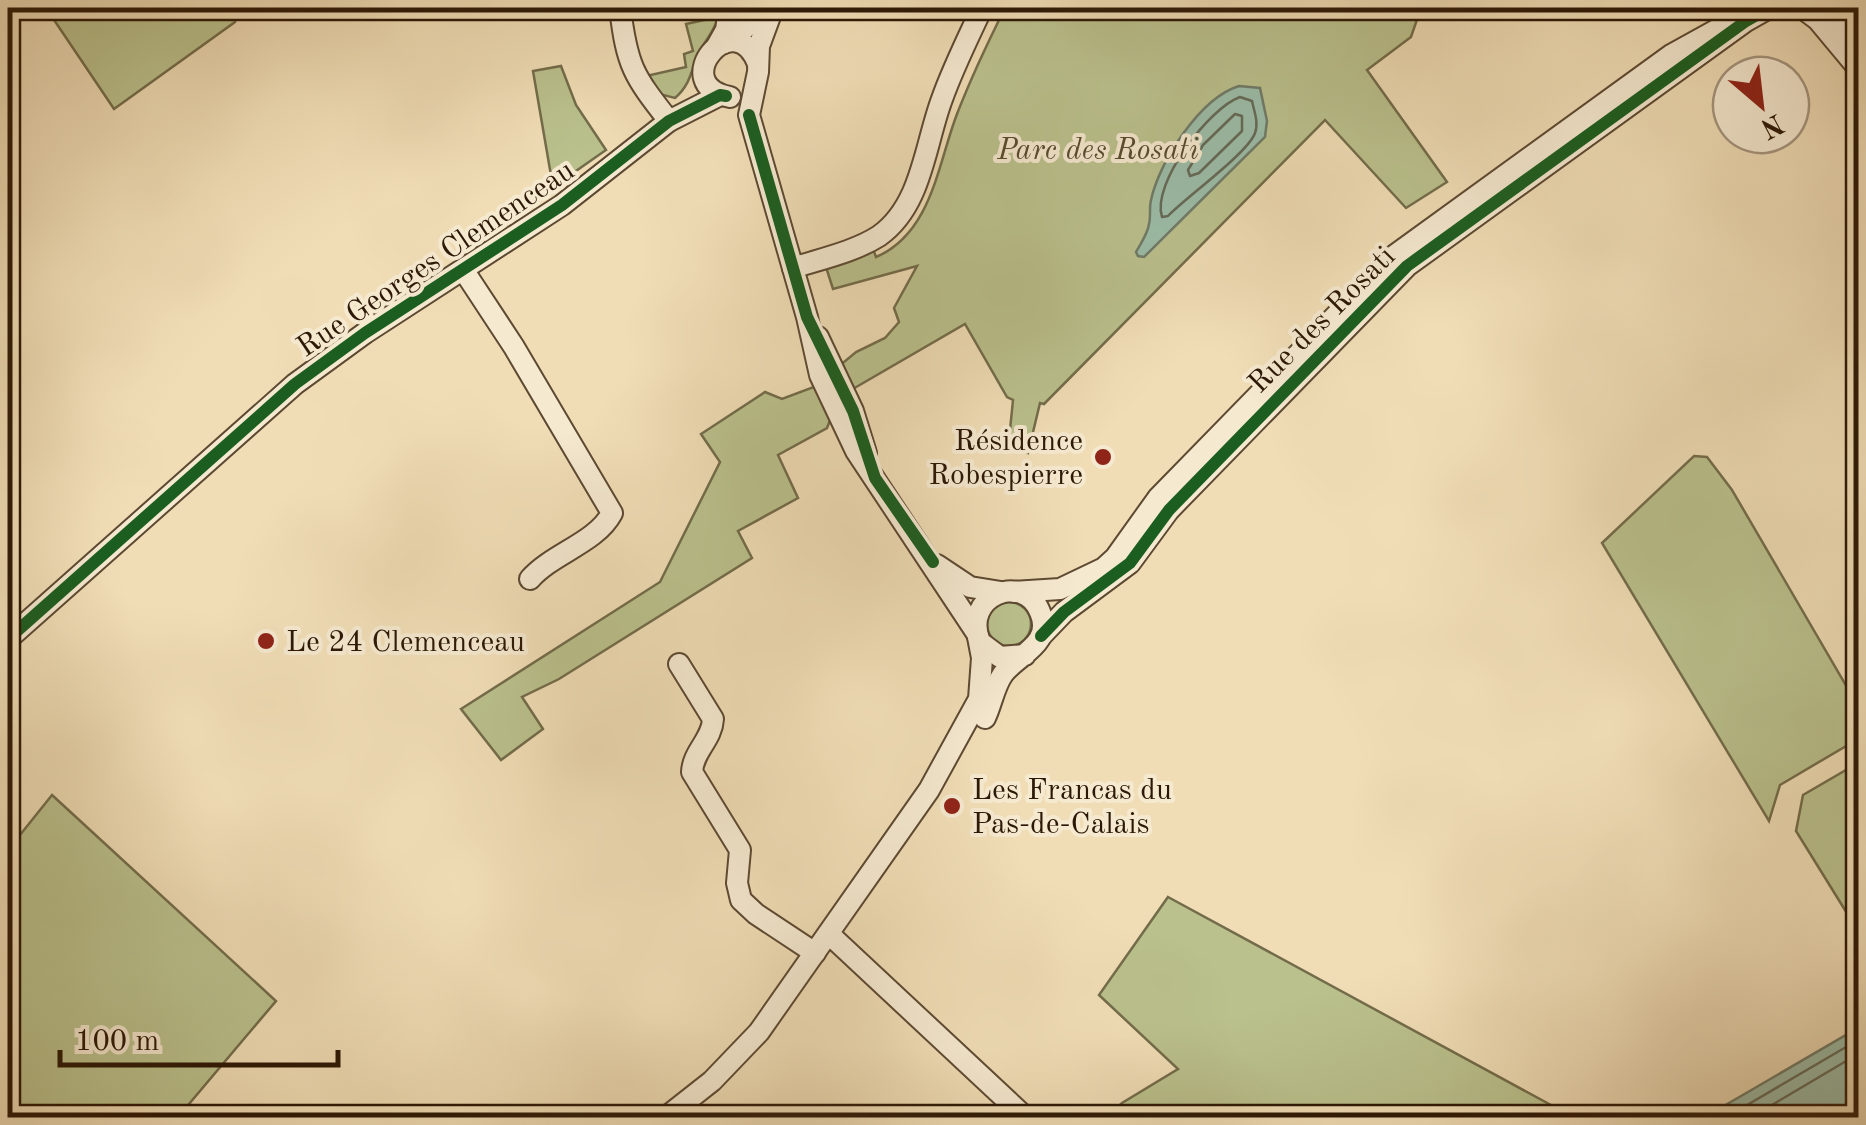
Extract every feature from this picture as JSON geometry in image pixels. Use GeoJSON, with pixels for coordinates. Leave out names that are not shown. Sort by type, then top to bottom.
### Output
{"type":"FeatureCollection","features":[{"type":"Feature","properties":{"kind":"street"},"geometry":{"type":"LineString","coordinates":[[620,8],[624,47],[631,68],[669,121]]}},
{"type":"Feature","properties":{"kind":"street"},"geometry":{"type":"LineString","coordinates":[[720,44],[730,8]]}},
{"type":"Feature","properties":{"kind":"street"},"geometry":{"type":"LineString","coordinates":[[748,115],[707,83],[704,70],[706,58],[746,28],[763,8]]}},
{"type":"Feature","properties":{"kind":"street"},"geometry":{"type":"LineString","coordinates":[[773,8],[759,46],[748,115],[824,386],[849,439],[987,650],[1000,657],[1025,655]]}},
{"type":"Feature","properties":{"kind":"street"},"geometry":{"type":"LineString","coordinates":[[792,268],[866,243],[898,218],[914,189],[943,95],[982,8]]}},
{"type":"Feature","properties":{"kind":"street","name":"Rue des Rosati"},"geometry":{"type":"LineString","coordinates":[[1008,592],[1060,589],[1104,568],[1158,498],[1395,255],[1671,55],[1718,29],[1737,8]]}},
{"type":"Feature","properties":{"kind":"street","name":"Rue des Rosati"},"geometry":{"type":"LineString","coordinates":[[1041,636],[1064,612],[1130,563],[1169,510],[1407,266],[1769,8]]}},
{"type":"Feature","properties":{"kind":"street"},"geometry":{"type":"LineString","coordinates":[[1802,8],[1818,20],[1858,67]]}},
{"type":"Feature","properties":{"kind":"street"},"geometry":{"type":"LineString","coordinates":[[1838,8],[1858,67]]}},
{"type":"Feature","properties":{"kind":"street"},"geometry":{"type":"LineString","coordinates":[[720,44],[744,45],[756,74]]}},
{"type":"Feature","properties":{"kind":"street"},"geometry":{"type":"LineString","coordinates":[[669,121],[704,70]]}},
{"type":"Feature","properties":{"kind":"street"},"geometry":{"type":"LineString","coordinates":[[669,121],[723,96],[745,93],[756,74]]}},
{"type":"Feature","properties":{"kind":"street","name":"Rue Georges Clemenceau"},"geometry":{"type":"LineString","coordinates":[[8,639],[282,395],[365,333],[562,205],[669,121]]}},
{"type":"Feature","properties":{"kind":"street"},"geometry":{"type":"LineString","coordinates":[[464,272],[514,346],[612,512],[606,525],[547,563],[530,580]]}},
{"type":"Feature","properties":{"kind":"street"},"geometry":{"type":"LineString","coordinates":[[664,1118],[712,1081],[748,1046],[928,790],[980,727],[1000,678],[1041,636],[1040,610],[1029,598],[970,587],[933,562]]}},
{"type":"Feature","properties":{"kind":"street"},"geometry":{"type":"LineString","coordinates":[[928,790],[979,699],[982,658],[976,617],[988,599],[1008,592]]}},
{"type":"Feature","properties":{"kind":"street"},"geometry":{"type":"LineString","coordinates":[[679,664],[712,719],[710,735],[694,756],[692,772],[740,850],[737,884],[741,900],[816,953]]}},
{"type":"Feature","properties":{"kind":"street"},"geometry":{"type":"LineString","coordinates":[[829,934],[1026,1118]]}},
{"type":"Feature","properties":{"kind":"green space"},"geometry":{"type":"Polygon","coordinates":[[[46,8],[237,8],[235,22],[114,109],[46,8]]]}},
{"type":"Feature","properties":{"kind":"green space","name":"Parc des Rosati"},"geometry":{"type":"Polygon","coordinates":[[[1005,8],[1421,8],[1411,37],[1367,70],[1447,182],[1406,208],[1325,120],[1044,404],[1040,403],[1028,453],[1008,450],[1013,400],[1007,397],[965,324],[839,397],[827,428],[778,455],[798,498],[738,531],[752,558],[559,679],[522,697],[543,729],[501,760],[461,709],[660,582],[720,462],[701,434],[765,392],[782,399],[814,387],[856,352],[885,338],[899,322],[894,308],[917,266],[833,289],[825,264],[873,249],[876,257],[910,231],[930,195],[962,101],[1005,8]]]}},
{"type":"Feature","properties":{"kind":"green space"},"geometry":{"type":"Polygon","coordinates":[[[718,17],[684,88],[675,98],[659,94],[646,76],[686,67],[684,54],[693,51],[686,24],[718,17]]]}},
{"type":"Feature","properties":{"kind":"green space"},"geometry":{"type":"Polygon","coordinates":[[[561,66],[576,105],[606,150],[553,187],[533,71],[561,66]]]}},
{"type":"Feature","properties":{"kind":"green space"},"geometry":{"type":"Polygon","coordinates":[[[1694,456],[1707,457],[1732,490],[1858,706],[1858,739],[1780,785],[1769,821],[1602,543],[1694,456]]]}},
{"type":"Feature","properties":{"kind":"green space"},"geometry":{"type":"Polygon","coordinates":[[[1009,602],[1025,608],[1031,624],[1025,640],[1009,646],[993,640],[987,624],[993,608],[1009,602]]]}},
{"type":"Feature","properties":{"kind":"green space"},"geometry":{"type":"Polygon","coordinates":[[[1858,763],[1858,931],[1796,831],[1803,795],[1858,763]]]}},
{"type":"Feature","properties":{"kind":"green space"},"geometry":{"type":"Polygon","coordinates":[[[52,795],[276,1001],[178,1117],[8,1117],[8,850],[52,795]]]}},
{"type":"Feature","properties":{"kind":"green space"},"geometry":{"type":"Polygon","coordinates":[[[1168,897],[1573,1117],[1107,1117],[1122,1103],[1178,1069],[1099,995],[1168,897]]]}},
{"type":"Feature","properties":{"kind":"water"},"geometry":{"type":"Polygon","coordinates":[[[1239,86],[1260,88],[1267,121],[1265,137],[1144,257],[1138,256],[1155,185],[1172,150],[1196,117],[1224,93],[1239,86]]]}},
{"type":"Feature","properties":{"kind":"water"},"geometry":{"type":"Polygon","coordinates":[[[1858,1028],[1858,1117],[1705,1117],[1858,1028]]]}},
{"type":"Feature","properties":{"kind":"cycle path"},"geometry":{"type":"LineString","coordinates":[[1041,636],[1064,612],[1130,563],[1169,510],[1407,266],[1769,8]]}},
{"type":"Feature","properties":{"kind":"cycle path"},"geometry":{"type":"LineString","coordinates":[[8,639],[295,384],[365,333],[562,205],[669,121],[720,95],[726,96]]}},
{"type":"Feature","properties":{"kind":"cycle path"},"geometry":{"type":"LineString","coordinates":[[749,115],[807,317],[853,411],[875,478],[933,562]]}},
{"type":"Feature","properties":{"kind":"place","name":"Résidence Robespierre"},"geometry":{"type":"Point","coordinates":[1103,457]}},
{"type":"Feature","properties":{"kind":"place","name":"Le 24 Clemenceau"},"geometry":{"type":"Point","coordinates":[266,641]}},
{"type":"Feature","properties":{"kind":"place","name":"Les Francas du Pas-de-Calais"},"geometry":{"type":"Point","coordinates":[952,806]}}]}
